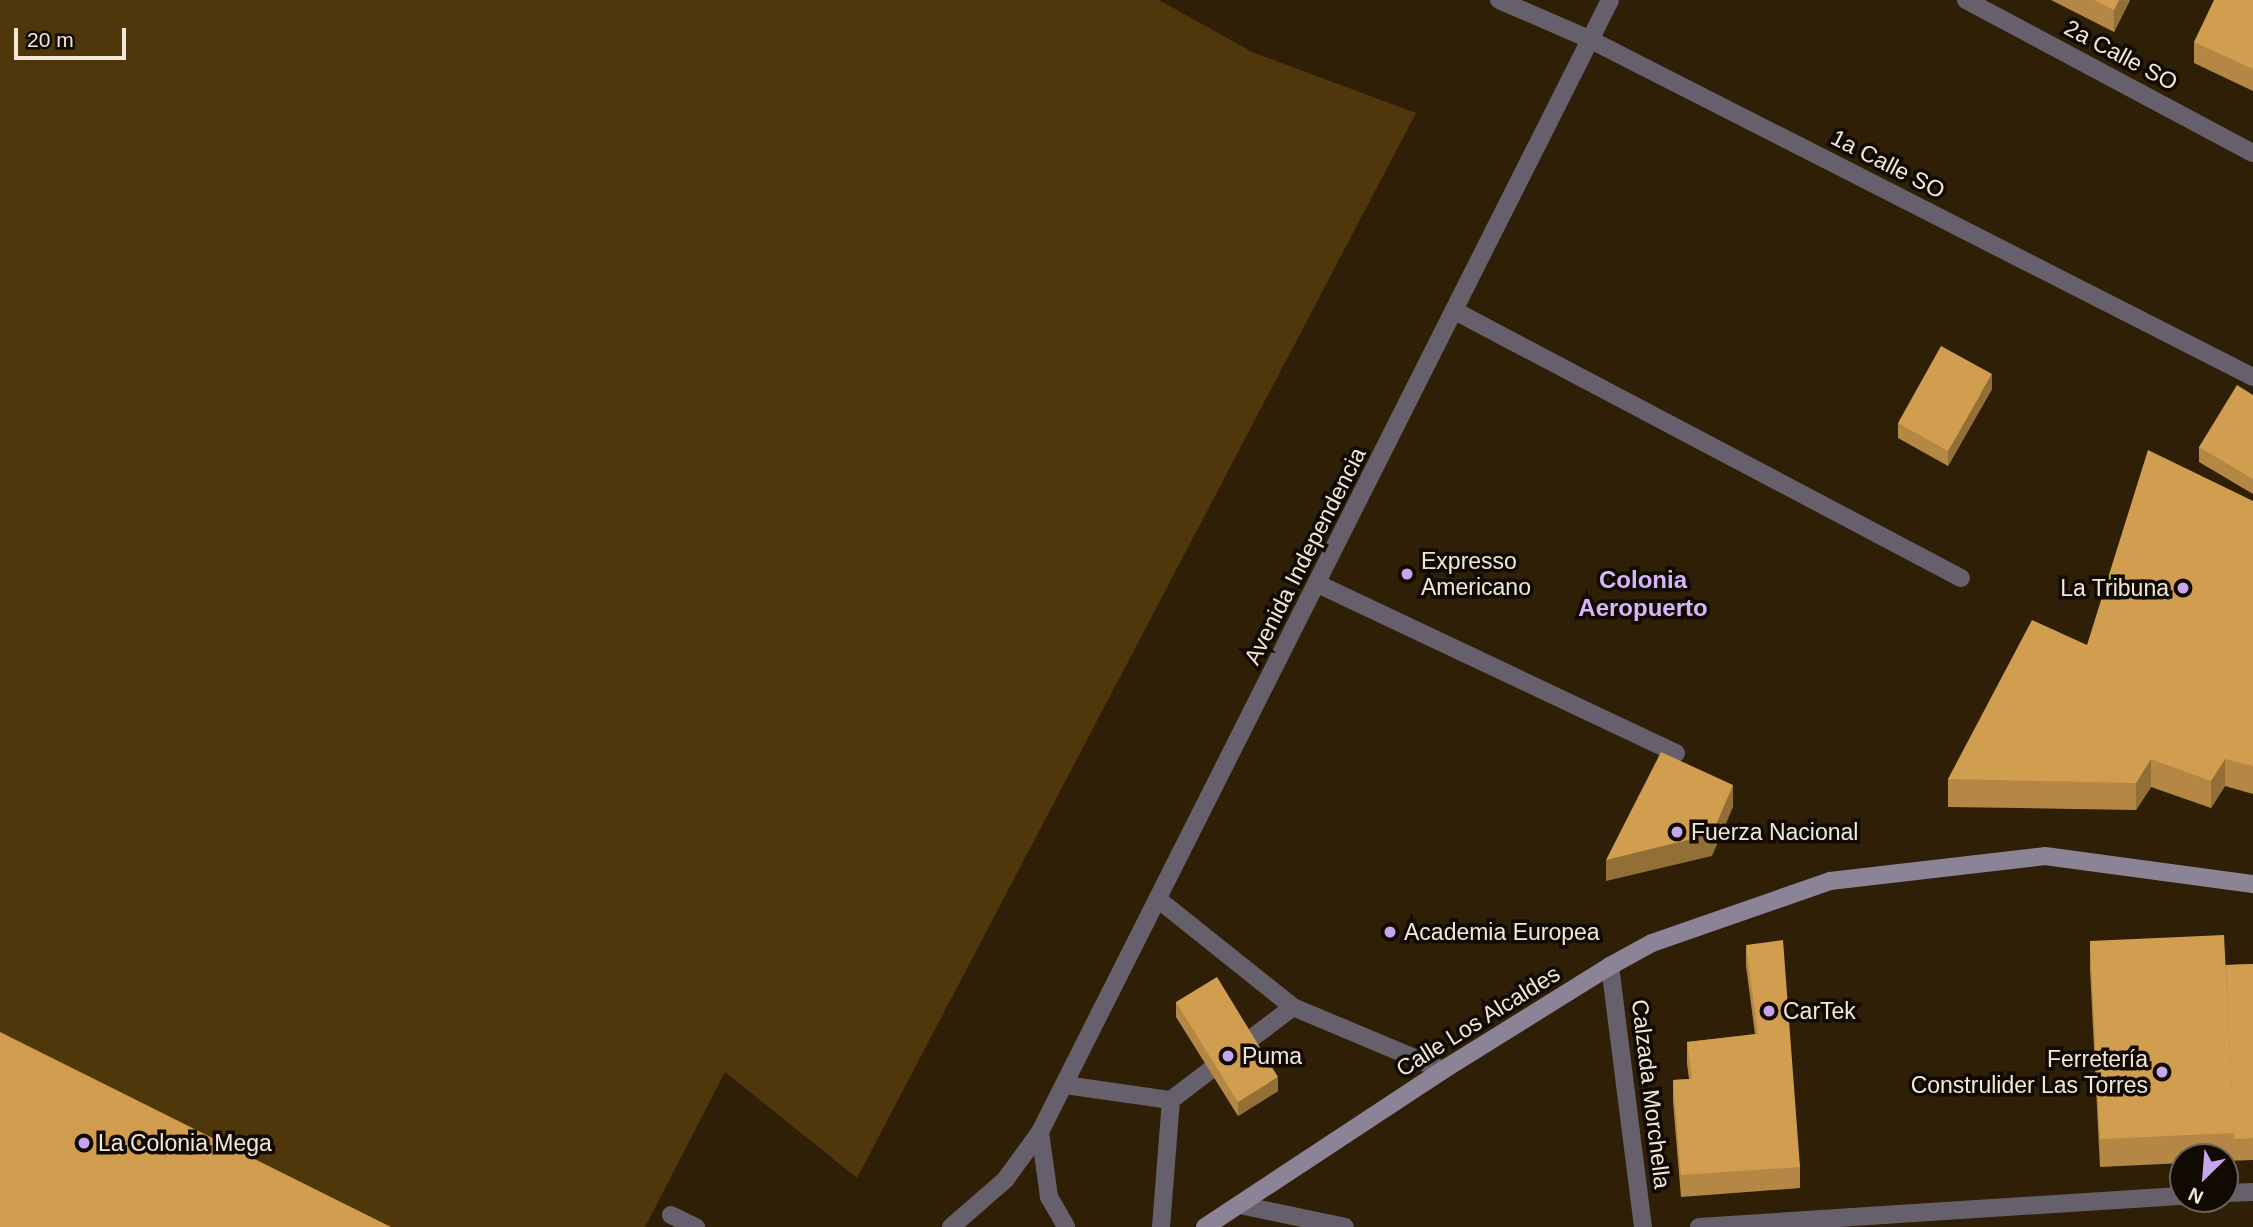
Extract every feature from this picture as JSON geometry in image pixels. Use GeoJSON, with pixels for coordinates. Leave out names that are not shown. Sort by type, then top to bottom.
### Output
{"type":"FeatureCollection","features":[{"type":"Feature","properties":{"kind":"main road","name":"Calle Los Alcaldes"},"geometry":{"type":"LineString","coordinates":[[1205,1227],[1443,1070],[1610,966],[1652,943],[1830,881],[2045,856],[2253,884]]}},
{"type":"Feature","properties":{"kind":"street","name":"1a Calle SO"},"geometry":{"type":"LineString","coordinates":[[1499,0],[1589,39],[2253,377]]}},
{"type":"Feature","properties":{"kind":"street","name":"Avenida Independencia"},"geometry":{"type":"LineString","coordinates":[[951,1227],[1005,1180],[1040,1132],[1610,0]]}},
{"type":"Feature","properties":{"kind":"street","name":"2a Calle SO"},"geometry":{"type":"LineString","coordinates":[[1966,0],[2253,153]]}},
{"type":"Feature","properties":{"kind":"street"},"geometry":{"type":"LineString","coordinates":[[1455,311],[1961,578]]}},
{"type":"Feature","properties":{"kind":"street"},"geometry":{"type":"LineString","coordinates":[[1318,584],[1676,753]]}},
{"type":"Feature","properties":{"kind":"street"},"geometry":{"type":"LineString","coordinates":[[1158,900],[1293,1007],[1443,1070]]}},
{"type":"Feature","properties":{"kind":"street","name":"Calzada Morchella"},"geometry":{"type":"LineString","coordinates":[[1610,966],[1643,1227]]}},
{"type":"Feature","properties":{"kind":"street"},"geometry":{"type":"LineString","coordinates":[[1248,1041],[1293,1007]]}},
{"type":"Feature","properties":{"kind":"street"},"geometry":{"type":"LineString","coordinates":[[1065,1085],[1171,1100],[1209,1071]]}},
{"type":"Feature","properties":{"kind":"street"},"geometry":{"type":"LineString","coordinates":[[1161,1227],[1171,1100]]}},
{"type":"Feature","properties":{"kind":"street"},"geometry":{"type":"LineString","coordinates":[[1040,1132],[1049,1197],[1066,1227]]}},
{"type":"Feature","properties":{"kind":"street"},"geometry":{"type":"LineString","coordinates":[[1699,1227],[2169,1197]]}},
{"type":"Feature","properties":{"kind":"street"},"geometry":{"type":"LineString","coordinates":[[1240,1205],[1345,1227]]}},
{"type":"Feature","properties":{"kind":"street"},"geometry":{"type":"LineString","coordinates":[[671,1215],[696,1227]]}},
{"type":"Feature","properties":{"kind":"shaded area"},"geometry":{"type":"Polygon","coordinates":[[[0,0],[1159,0],[1252,52],[1416,113],[857,1178],[725,1072],[645,1227],[386,1227],[0,1034],[0,0]]]}},
{"type":"Feature","properties":{"kind":"building"},"geometry":{"type":"Polygon","coordinates":[[[2094,0],[2119,0],[2114,10],[2094,0]]]}},
{"type":"Feature","properties":{"kind":"building"},"geometry":{"type":"Polygon","coordinates":[[[2214,0],[2253,0],[2253,69],[2194,42],[2214,0]]]}},
{"type":"Feature","properties":{"kind":"building"},"geometry":{"type":"Polygon","coordinates":[[[1941,346],[1992,374],[1948,451],[1898,423],[1941,346]]]}},
{"type":"Feature","properties":{"kind":"building"},"geometry":{"type":"Polygon","coordinates":[[[2237,385],[2253,395],[2253,479],[2199,447],[2237,385]]]}},
{"type":"Feature","properties":{"kind":"building","name":"La Tribuna"},"geometry":{"type":"Polygon","coordinates":[[[2148,450],[2253,501],[2253,766],[2225,759],[2211,781],[2151,759],[2136,783],[1948,779],[2032,620],[2087,645],[2148,450]]]}},
{"type":"Feature","properties":{"kind":"building","name":"Fuerza Nacional"},"geometry":{"type":"Polygon","coordinates":[[[1661,752],[1733,785],[1712,834],[1606,860],[1661,752]]]}},
{"type":"Feature","properties":{"kind":"building","name":"Ferretería Construlider Las Torres"},"geometry":{"type":"Polygon","coordinates":[[[2224,935],[2234,1133],[2100,1139],[2090,941],[2224,935]]]}},
{"type":"Feature","properties":{"kind":"building"},"geometry":{"type":"Polygon","coordinates":[[[1783,940],[1800,1167],[1681,1175],[1673,1080],[1692,1079],[1687,1042],[1758,1034],[1746,945],[1783,940]]]}},
{"type":"Feature","properties":{"kind":"building"},"geometry":{"type":"Polygon","coordinates":[[[2253,964],[2253,1138],[2234,1139],[2226,965],[2253,964]]]}},
{"type":"Feature","properties":{"kind":"building","name":"Puma"},"geometry":{"type":"Polygon","coordinates":[[[1217,977],[1278,1077],[1238,1102],[1176,1002],[1217,977]]]}},
{"type":"Feature","properties":{"kind":"building","name":"La Colonia Mega"},"geometry":{"type":"Polygon","coordinates":[[[0,1032],[391,1227],[0,1227],[0,1032]]]}},
{"type":"Feature","properties":{"kind":"place","name":"Expresso Americano"},"geometry":{"type":"Point","coordinates":[1407,574]}},
{"type":"Feature","properties":{"kind":"place","name":"La Tribuna"},"geometry":{"type":"Point","coordinates":[2183,588]}},
{"type":"Feature","properties":{"kind":"place","name":"Fuerza Nacional"},"geometry":{"type":"Point","coordinates":[1677,832]}},
{"type":"Feature","properties":{"kind":"place","name":"Academia Europea"},"geometry":{"type":"Point","coordinates":[1390,932]}},
{"type":"Feature","properties":{"kind":"place","name":"CarTek"},"geometry":{"type":"Point","coordinates":[1769,1011]}},
{"type":"Feature","properties":{"kind":"place","name":"Puma"},"geometry":{"type":"Point","coordinates":[1228,1056]}},
{"type":"Feature","properties":{"kind":"place","name":"Ferretería Construlider Las Torres"},"geometry":{"type":"Point","coordinates":[2162,1072]}},
{"type":"Feature","properties":{"kind":"place","name":"La Colonia Mega"},"geometry":{"type":"Point","coordinates":[84,1143]}},
{"type":"Feature","properties":{"kind":"district","name":"Colonia Aeropuerto"},"geometry":{"type":"Point","coordinates":[1643,594]}}]}
